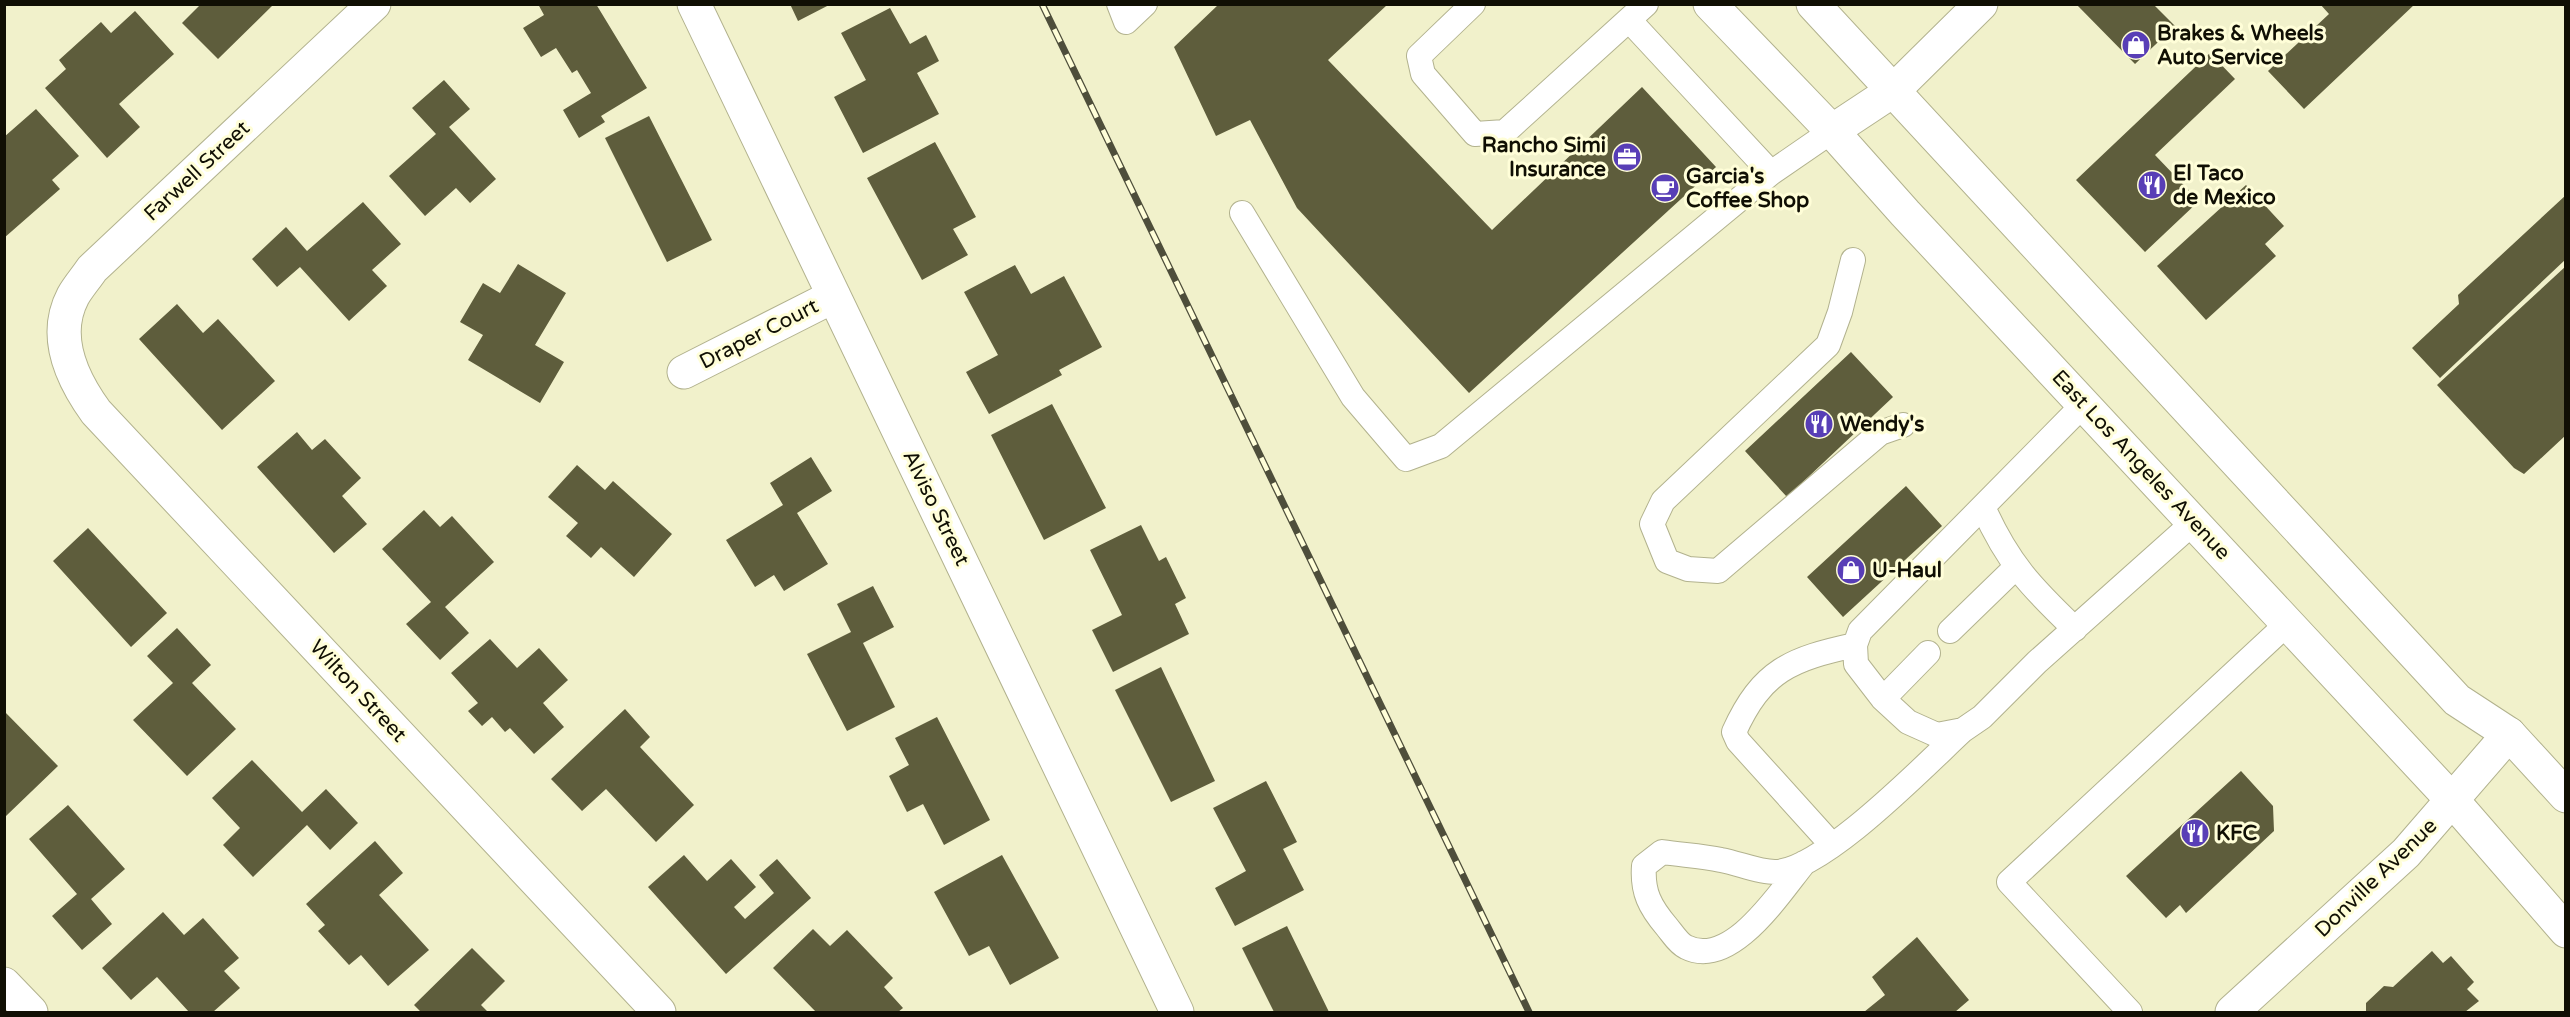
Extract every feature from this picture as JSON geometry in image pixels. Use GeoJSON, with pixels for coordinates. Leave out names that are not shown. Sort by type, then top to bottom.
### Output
{"type":"FeatureCollection","features":[{"type":"Feature","properties":{"kind":"street","name":"Farwell Street"},"geometry":{"type":"LineString","coordinates":[[68,362],[64,329],[73,297],[92,269],[374,4]]}},
{"type":"Feature","properties":{"kind":"street","name":"Alviso Street"},"geometry":{"type":"LineString","coordinates":[[694,4],[1177,1012]]}},
{"type":"Feature","properties":{"kind":"street","name":"East Los Angeles Avenue"},"geometry":{"type":"LineString","coordinates":[[1710,4],[1832,131],[1911,220],[2453,801],[2565,931]]}},
{"type":"Feature","properties":{"kind":"street"},"geometry":{"type":"LineString","coordinates":[[1813,4],[2457,700],[2509,734],[2565,796]]}},
{"type":"Feature","properties":{"kind":"street"},"geometry":{"type":"LineString","coordinates":[[1832,131],[1894,90],[1981,4]]}},
{"type":"Feature","properties":{"kind":"street","name":"Draper Court"},"geometry":{"type":"LineString","coordinates":[[684,372],[834,296]]}},
{"type":"Feature","properties":{"kind":"street","name":"Wilton Street"},"geometry":{"type":"LineString","coordinates":[[68,362],[79,389],[96,412],[659,1012]]}},
{"type":"Feature","properties":{"kind":"street","name":"Donville Avenue"},"geometry":{"type":"LineString","coordinates":[[2232,1012],[2406,853],[2509,734]]}},
{"type":"Feature","properties":{"kind":"street"},"geometry":{"type":"LineString","coordinates":[[4,984],[31,1012]]}},
{"type":"Feature","properties":{"kind":"lane"},"geometry":{"type":"LineString","coordinates":[[1119,4],[1126,22],[1145,4]]}},
{"type":"Feature","properties":{"kind":"lane"},"geometry":{"type":"LineString","coordinates":[[1473,4],[1419,56],[1423,74],[1475,134],[1505,132],[1638,12],[1771,173]]}},
{"type":"Feature","properties":{"kind":"lane"},"geometry":{"type":"LineString","coordinates":[[1242,213],[1353,397],[1406,459],[1441,446],[1771,173],[1832,131]]}},
{"type":"Feature","properties":{"kind":"lane"},"geometry":{"type":"LineString","coordinates":[[1853,260],[1840,312],[1828,345],[1664,501],[1652,524],[1667,561],[1688,569],[1718,571],[1880,433],[1903,425]]}},
{"type":"Feature","properties":{"kind":"lane"},"geometry":{"type":"LineString","coordinates":[[1963,730],[1937,735],[1908,722],[1883,699],[1856,664],[1855,645],[1860,631],[2084,404]]}},
{"type":"Feature","properties":{"kind":"lane"},"geometry":{"type":"LineString","coordinates":[[1983,507],[2000,545],[2028,583],[2075,629]]}},
{"type":"Feature","properties":{"kind":"lane"},"geometry":{"type":"LineString","coordinates":[[1804,863],[1752,925],[1735,941],[1711,951],[1686,947],[1657,915],[1642,886],[1644,866],[1662,852],[1719,860],[1776,872],[1804,863],[1832,845],[1880,807],[1963,730],[1982,717],[2075,629],[2194,522]]}},
{"type":"Feature","properties":{"kind":"lane"},"geometry":{"type":"LineString","coordinates":[[1950,631],[2016,567]]}},
{"type":"Feature","properties":{"kind":"lane"},"geometry":{"type":"LineString","coordinates":[[2130,1012],[2009,882],[2288,623]]}},
{"type":"Feature","properties":{"kind":"lane"},"geometry":{"type":"LineString","coordinates":[[1832,845],[1738,741],[1734,732],[1744,709],[1765,683],[1795,660],[1855,645]]}},
{"type":"Feature","properties":{"kind":"lane"},"geometry":{"type":"LineString","coordinates":[[1883,699],[1928,653]]}},
{"type":"Feature","properties":{"kind":"building"},"geometry":{"type":"Polygon","coordinates":[[[201,4],[274,4],[218,59],[182,23],[201,4]]]}},
{"type":"Feature","properties":{"kind":"building"},"geometry":{"type":"Polygon","coordinates":[[[538,4],[596,4],[647,88],[601,116],[605,122],[579,138],[563,110],[591,93],[577,70],[572,73],[556,48],[541,57],[523,28],[544,15],[538,4]]]}},
{"type":"Feature","properties":{"kind":"building"},"geometry":{"type":"Polygon","coordinates":[[[790,4],[831,4],[798,21],[790,4]]]}},
{"type":"Feature","properties":{"kind":"building"},"geometry":{"type":"Polygon","coordinates":[[[2320,4],[2415,4],[2304,109],[2268,71],[2329,14],[2320,4]]]}},
{"type":"Feature","properties":{"kind":"building"},"geometry":{"type":"Polygon","coordinates":[[[1218,5],[1387,5],[1328,60],[1492,230],[1642,87],[1716,167],[1469,393],[1297,208],[1250,120],[1216,136],[1174,47],[1218,5]]]}},
{"type":"Feature","properties":{"kind":"building","name":"Brakes & Wheels Auto Service"},"geometry":{"type":"Polygon","coordinates":[[[2077,5],[2154,5],[2175,26],[2135,64],[2077,5]]]}},
{"type":"Feature","properties":{"kind":"building"},"geometry":{"type":"Polygon","coordinates":[[[890,8],[910,44],[926,35],[939,61],[917,73],[939,114],[863,153],[834,97],[866,80],[841,33],[890,8]]]}},
{"type":"Feature","properties":{"kind":"building"},"geometry":{"type":"Polygon","coordinates":[[[135,11],[174,54],[119,104],[140,127],[107,158],[45,88],[66,69],[59,60],[101,22],[111,33],[135,11]]]}},
{"type":"Feature","properties":{"kind":"building"},"geometry":{"type":"Polygon","coordinates":[[[2210,53],[2235,79],[2155,155],[2199,201],[2145,252],[2076,180],[2210,53]]]}},
{"type":"Feature","properties":{"kind":"building"},"geometry":{"type":"Polygon","coordinates":[[[444,80],[470,109],[449,127],[496,179],[470,203],[456,188],[425,216],[389,176],[436,134],[412,108],[444,80]]]}},
{"type":"Feature","properties":{"kind":"building"},"geometry":{"type":"Polygon","coordinates":[[[36,109],[79,156],[52,180],[60,189],[4,238],[4,137],[36,109]]]}},
{"type":"Feature","properties":{"kind":"building"},"geometry":{"type":"Polygon","coordinates":[[[649,116],[712,240],[667,262],[605,138],[649,116]]]}},
{"type":"Feature","properties":{"kind":"building"},"geometry":{"type":"Polygon","coordinates":[[[935,142],[976,217],[953,229],[968,255],[922,280],[867,178],[935,142]]]}},
{"type":"Feature","properties":{"kind":"building"},"geometry":{"type":"Polygon","coordinates":[[[2246,185],[2284,226],[2265,244],[2276,256],[2206,320],[2157,266],[2246,185]]]}},
{"type":"Feature","properties":{"kind":"building"},"geometry":{"type":"Polygon","coordinates":[[[2566,195],[2566,259],[2440,378],[2412,348],[2459,304],[2458,295],[2566,195]]]}},
{"type":"Feature","properties":{"kind":"building"},"geometry":{"type":"Polygon","coordinates":[[[363,202],[401,244],[372,270],[387,286],[349,321],[300,267],[277,287],[252,259],[286,227],[307,251],[363,202]]]}},
{"type":"Feature","properties":{"kind":"building"},"geometry":{"type":"Polygon","coordinates":[[[518,264],[566,293],[535,345],[564,362],[540,403],[468,360],[483,335],[460,322],[483,283],[500,293],[518,264]]]}},
{"type":"Feature","properties":{"kind":"building"},"geometry":{"type":"Polygon","coordinates":[[[1015,265],[1031,294],[1064,276],[1102,347],[1059,370],[1062,375],[989,414],[966,372],[998,355],[964,292],[1015,265]]]}},
{"type":"Feature","properties":{"kind":"building"},"geometry":{"type":"Polygon","coordinates":[[[2566,266],[2566,435],[2524,474],[2514,468],[2437,385],[2566,266]]]}},
{"type":"Feature","properties":{"kind":"building"},"geometry":{"type":"Polygon","coordinates":[[[177,304],[203,333],[218,319],[275,381],[222,430],[139,339],[177,304]]]}},
{"type":"Feature","properties":{"kind":"building","name":"Wendy's"},"geometry":{"type":"Polygon","coordinates":[[[1851,352],[1893,397],[1787,497],[1745,451],[1851,352]]]}},
{"type":"Feature","properties":{"kind":"building"},"geometry":{"type":"Polygon","coordinates":[[[1052,404],[1106,508],[1044,540],[991,435],[1052,404]]]}},
{"type":"Feature","properties":{"kind":"building"},"geometry":{"type":"Polygon","coordinates":[[[297,432],[312,450],[325,439],[361,478],[342,496],[367,524],[334,553],[257,467],[297,432]]]}},
{"type":"Feature","properties":{"kind":"building"},"geometry":{"type":"Polygon","coordinates":[[[811,457],[832,491],[797,513],[828,564],[784,591],[774,575],[755,587],[726,540],[783,505],[770,483],[811,457]]]}},
{"type":"Feature","properties":{"kind":"building"},"geometry":{"type":"Polygon","coordinates":[[[577,465],[605,490],[613,481],[672,534],[634,577],[601,547],[591,558],[566,536],[578,523],[548,497],[577,465]]]}},
{"type":"Feature","properties":{"kind":"building"},"geometry":{"type":"Polygon","coordinates":[[[1906,486],[1942,526],[1843,617],[1807,577],[1906,486]]]}},
{"type":"Feature","properties":{"kind":"building"},"geometry":{"type":"Polygon","coordinates":[[[424,510],[440,527],[452,516],[494,562],[445,607],[469,633],[440,660],[406,624],[431,602],[382,549],[424,510]]]}},
{"type":"Feature","properties":{"kind":"building"},"geometry":{"type":"Polygon","coordinates":[[[1141,525],[1159,561],[1166,557],[1186,598],[1175,604],[1189,634],[1113,672],[1092,630],[1122,615],[1090,550],[1141,525]]]}},
{"type":"Feature","properties":{"kind":"building"},"geometry":{"type":"Polygon","coordinates":[[[88,528],[167,613],[131,647],[53,561],[88,528]]]}},
{"type":"Feature","properties":{"kind":"building"},"geometry":{"type":"Polygon","coordinates":[[[873,586],[894,627],[863,643],[895,707],[847,731],[807,654],[851,632],[837,604],[873,586]]]}},
{"type":"Feature","properties":{"kind":"building"},"geometry":{"type":"Polygon","coordinates":[[[177,628],[211,665],[192,683],[236,729],[187,776],[133,720],[173,683],[147,656],[177,628]]]}},
{"type":"Feature","properties":{"kind":"building"},"geometry":{"type":"Polygon","coordinates":[[[490,639],[517,668],[539,648],[568,680],[543,703],[564,727],[534,754],[510,728],[505,732],[492,717],[482,726],[468,711],[478,703],[451,673],[490,639]]]}},
{"type":"Feature","properties":{"kind":"building"},"geometry":{"type":"Polygon","coordinates":[[[1161,667],[1215,781],[1171,802],[1115,690],[1161,667]]]}},
{"type":"Feature","properties":{"kind":"building"},"geometry":{"type":"Polygon","coordinates":[[[625,709],[650,737],[640,747],[694,805],[656,842],[606,789],[582,811],[551,779],[625,709]]]}},
{"type":"Feature","properties":{"kind":"building"},"geometry":{"type":"Polygon","coordinates":[[[4,711],[58,766],[6,816],[4,814],[4,711]]]}},
{"type":"Feature","properties":{"kind":"building"},"geometry":{"type":"Polygon","coordinates":[[[937,717],[990,820],[944,845],[923,804],[907,812],[889,776],[909,765],[895,738],[937,717]]]}},
{"type":"Feature","properties":{"kind":"building"},"geometry":{"type":"Polygon","coordinates":[[[252,760],[302,812],[326,789],[358,823],[330,850],[307,825],[253,877],[223,845],[240,828],[212,798],[252,760]]]}},
{"type":"Feature","properties":{"kind":"building"},"geometry":{"type":"Polygon","coordinates":[[[2241,771],[2273,806],[2274,831],[2186,913],[2180,905],[2166,918],[2126,876],[2241,771]]]}},
{"type":"Feature","properties":{"kind":"building"},"geometry":{"type":"Polygon","coordinates":[[[1266,781],[1297,842],[1283,849],[1304,890],[1235,926],[1215,888],[1246,871],[1213,808],[1266,781]]]}},
{"type":"Feature","properties":{"kind":"building"},"geometry":{"type":"Polygon","coordinates":[[[68,805],[125,869],[91,899],[112,924],[82,950],[52,916],[77,894],[29,839],[68,805]]]}},
{"type":"Feature","properties":{"kind":"building"},"geometry":{"type":"Polygon","coordinates":[[[375,841],[403,873],[379,895],[429,950],[388,986],[361,955],[349,965],[318,931],[325,925],[306,904],[375,841]]]}},
{"type":"Feature","properties":{"kind":"building"},"geometry":{"type":"Polygon","coordinates":[[[684,855],[707,881],[731,859],[756,887],[734,907],[745,919],[774,893],[759,875],[777,859],[811,898],[726,974],[648,887],[684,855]]]}},
{"type":"Feature","properties":{"kind":"building"},"geometry":{"type":"Polygon","coordinates":[[[1002,855],[1059,958],[1010,985],[989,946],[969,956],[934,892],[1002,855]]]}},
{"type":"Feature","properties":{"kind":"building"},"geometry":{"type":"Polygon","coordinates":[[[163,912],[184,935],[203,918],[239,958],[224,971],[240,988],[213,1012],[189,1012],[157,977],[131,1000],[102,968],[163,912]]]}},
{"type":"Feature","properties":{"kind":"building"},"geometry":{"type":"Polygon","coordinates":[[[1287,926],[1329,1012],[1274,1012],[1242,948],[1287,926]]]}},
{"type":"Feature","properties":{"kind":"building"},"geometry":{"type":"Polygon","coordinates":[[[813,929],[830,946],[847,930],[893,978],[884,987],[903,1008],[898,1012],[816,1012],[773,968],[813,929]]]}},
{"type":"Feature","properties":{"kind":"building"},"geometry":{"type":"Polygon","coordinates":[[[1917,937],[1969,1000],[1955,1012],[1864,1012],[1885,995],[1872,977],[1917,937]]]}},
{"type":"Feature","properties":{"kind":"building"},"geometry":{"type":"Polygon","coordinates":[[[472,948],[505,981],[481,1005],[488,1012],[421,1012],[414,1005],[472,948]]]}},
{"type":"Feature","properties":{"kind":"building"},"geometry":{"type":"Polygon","coordinates":[[[2432,951],[2443,963],[2451,956],[2474,982],[2467,989],[2479,1001],[2465,1012],[2366,1012],[2366,1003],[2384,986],[2393,987],[2432,951]]]}},
{"type":"Feature","properties":{"kind":"railway"},"geometry":{"type":"LineString","coordinates":[[1042,4],[1529,1012]]}},
{"type":"Feature","properties":{"kind":"place","name":"Brakes & Wheels Auto Service"},"geometry":{"type":"Point","coordinates":[2136,45]}},
{"type":"Feature","properties":{"kind":"place","name":"Rancho Simi Insurance"},"geometry":{"type":"Point","coordinates":[1627,157]}},
{"type":"Feature","properties":{"kind":"place","name":"El Taco de Mexico"},"geometry":{"type":"Point","coordinates":[2152,185]}},
{"type":"Feature","properties":{"kind":"place","name":"Garcia's Coffee Shop"},"geometry":{"type":"Point","coordinates":[1665,188]}},
{"type":"Feature","properties":{"kind":"place","name":"Wendy's"},"geometry":{"type":"Point","coordinates":[1819,424]}},
{"type":"Feature","properties":{"kind":"place","name":"U-Haul"},"geometry":{"type":"Point","coordinates":[1851,570]}},
{"type":"Feature","properties":{"kind":"place","name":"KFC"},"geometry":{"type":"Point","coordinates":[2195,833]}}]}
